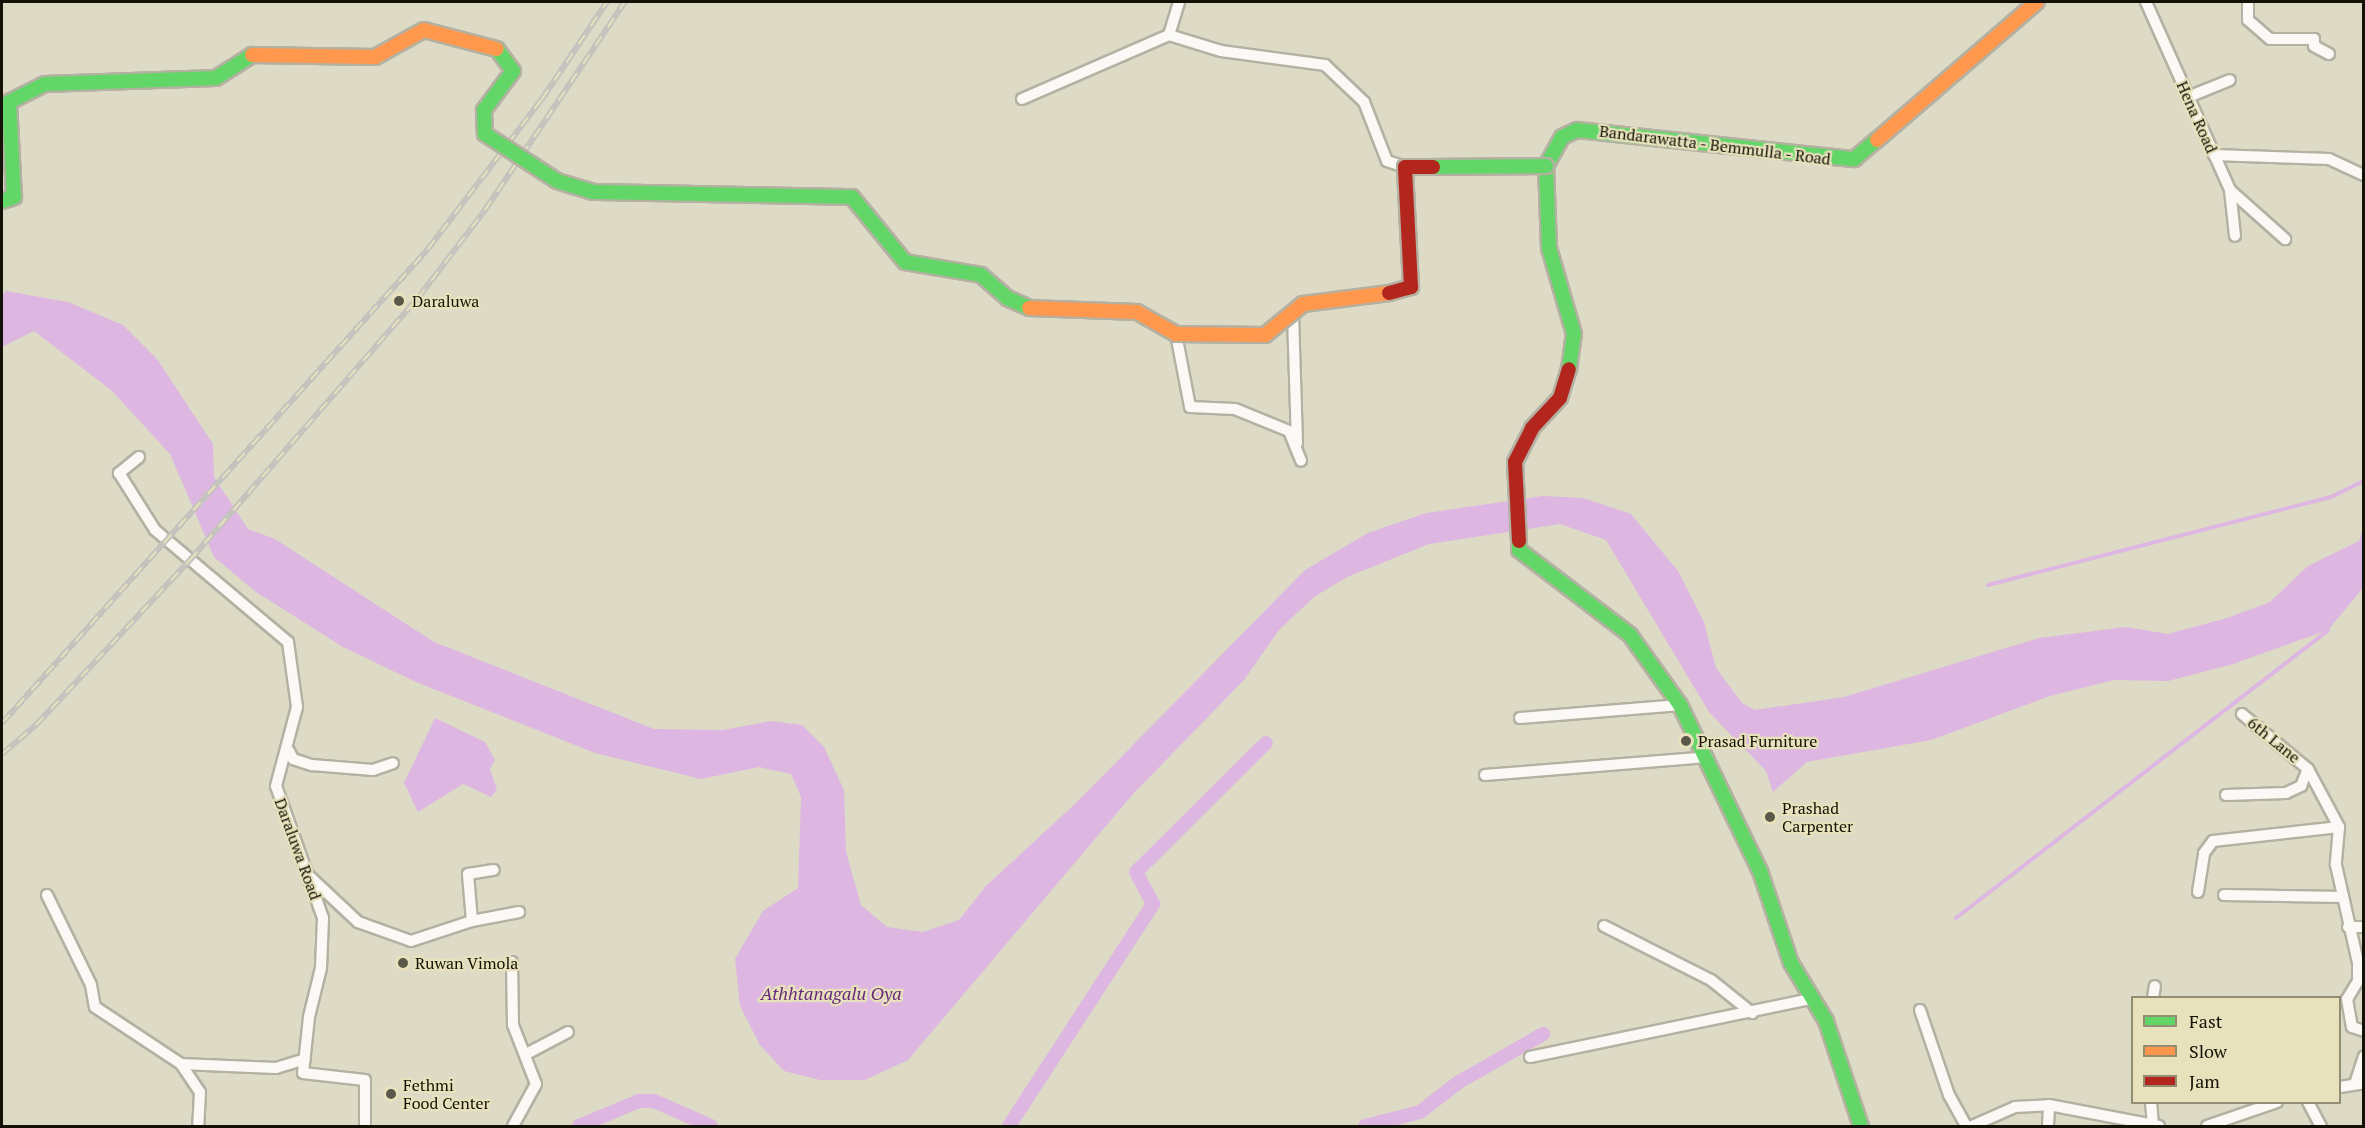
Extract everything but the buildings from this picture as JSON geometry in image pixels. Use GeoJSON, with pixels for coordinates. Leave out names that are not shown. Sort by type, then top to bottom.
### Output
{"type":"FeatureCollection","features":[{"type":"Feature","properties":{"kind":"street"},"geometry":{"type":"LineString","coordinates":[[1169,35],[1179,2]]}},
{"type":"Feature","properties":{"kind":"street","name":"Bandarawatta - Bemmulla - Road"},"geometry":{"type":"LineString","coordinates":[[1546,166],[1562,137],[1577,129],[1854,159],[2037,2]]}},
{"type":"Feature","properties":{"kind":"street","name":"Hena Road"},"geometry":{"type":"LineString","coordinates":[[2146,2],[2230,190],[2235,236]]}},
{"type":"Feature","properties":{"kind":"street"},"geometry":{"type":"LineString","coordinates":[[2248,2],[2248,20],[2270,39],[2314,39],[2314,46],[2329,54]]}},
{"type":"Feature","properties":{"kind":"street"},"geometry":{"type":"LineString","coordinates":[[2,201],[14,197],[9,102],[45,84],[216,78],[257,52],[375,57],[424,30],[502,50],[513,71],[484,110],[485,134],[557,181],[592,192],[852,197],[905,262],[981,275],[1007,298],[1030,308],[1137,312],[1176,334],[1265,335],[1293,315],[1303,304],[1380,296],[1412,287],[1405,167]]}},
{"type":"Feature","properties":{"kind":"street"},"geometry":{"type":"LineString","coordinates":[[1022,99],[1169,35],[1221,51],[1325,65],[1364,102],[1387,161],[1405,167],[1546,166],[1549,248],[1574,334],[1573,356],[1560,398],[1522,444],[1512,484],[1516,539],[1526,558],[1582,593],[1630,635],[1680,705],[1707,757],[1811,999],[1841,1058],[1861,1126]]}},
{"type":"Feature","properties":{"kind":"street"},"geometry":{"type":"LineString","coordinates":[[2188,97],[2230,80]]}},
{"type":"Feature","properties":{"kind":"street"},"geometry":{"type":"LineString","coordinates":[[2214,155],[2329,159],[2359,178]]}},
{"type":"Feature","properties":{"kind":"street"},"geometry":{"type":"LineString","coordinates":[[2230,190],[2285,239]]}},
{"type":"Feature","properties":{"kind":"street"},"geometry":{"type":"LineString","coordinates":[[1293,315],[1297,449]]}},
{"type":"Feature","properties":{"kind":"street"},"geometry":{"type":"LineString","coordinates":[[1176,334],[1190,407],[1235,409],[1289,431],[1301,461]]}},
{"type":"Feature","properties":{"kind":"street","name":"Daraluwa Road"},"geometry":{"type":"LineString","coordinates":[[139,457],[119,473],[155,530],[288,642],[297,707],[289,751],[276,786],[323,918],[321,968],[305,1059]]}},
{"type":"Feature","properties":{"kind":"street"},"geometry":{"type":"LineString","coordinates":[[1520,718],[1680,705]]}},
{"type":"Feature","properties":{"kind":"street","name":"6th Lane"},"geometry":{"type":"LineString","coordinates":[[2242,714],[2308,769],[2339,827]]}},
{"type":"Feature","properties":{"kind":"street"},"geometry":{"type":"LineString","coordinates":[[289,751],[293,759],[312,765],[373,770],[393,763]]}},
{"type":"Feature","properties":{"kind":"street"},"geometry":{"type":"LineString","coordinates":[[1485,775],[1707,757]]}},
{"type":"Feature","properties":{"kind":"street"},"geometry":{"type":"LineString","coordinates":[[2226,795],[2286,793],[2301,786],[2308,769]]}},
{"type":"Feature","properties":{"kind":"street"},"geometry":{"type":"LineString","coordinates":[[2198,892],[2204,853],[2213,841],[2339,827],[2336,865],[2361,981],[2347,999],[2352,1027],[2364,1031]]}},
{"type":"Feature","properties":{"kind":"street"},"geometry":{"type":"LineString","coordinates":[[472,921],[468,874],[494,870]]}},
{"type":"Feature","properties":{"kind":"street"},"geometry":{"type":"LineString","coordinates":[[306,873],[358,922],[384,935],[411,941],[472,921],[519,912]]}},
{"type":"Feature","properties":{"kind":"street"},"geometry":{"type":"LineString","coordinates":[[47,895],[83,967],[95,1006],[181,1064],[200,1092],[198,1126]]}},
{"type":"Feature","properties":{"kind":"street"},"geometry":{"type":"LineString","coordinates":[[2224,895],[2343,897]]}},
{"type":"Feature","properties":{"kind":"street"},"geometry":{"type":"LineString","coordinates":[[1604,926],[1711,980],[1752,1013]]}},
{"type":"Feature","properties":{"kind":"street"},"geometry":{"type":"LineString","coordinates":[[2348,927],[2364,927]]}},
{"type":"Feature","properties":{"kind":"street"},"geometry":{"type":"LineString","coordinates":[[512,962],[513,1025],[528,1053],[536,1084],[513,1126]]}},
{"type":"Feature","properties":{"kind":"street"},"geometry":{"type":"LineString","coordinates":[[1530,1057],[1811,999]]}},
{"type":"Feature","properties":{"kind":"street"},"geometry":{"type":"LineString","coordinates":[[1920,1010],[1949,1095],[1966,1126]]}},
{"type":"Feature","properties":{"kind":"street"},"geometry":{"type":"LineString","coordinates":[[528,1053],[568,1032]]}},
{"type":"Feature","properties":{"kind":"street"},"geometry":{"type":"LineString","coordinates":[[2341,1087],[2359,1083],[2364,1056]]}},
{"type":"Feature","properties":{"kind":"street"},"geometry":{"type":"LineString","coordinates":[[181,1064],[276,1068],[305,1059],[303,1073],[365,1080],[365,1126]]}},
{"type":"Feature","properties":{"kind":"street"},"geometry":{"type":"LineString","coordinates":[[1972,1126],[2015,1107],[2049,1106],[2156,1126],[2151,1104]]}},
{"type":"Feature","properties":{"kind":"street"},"geometry":{"type":"LineString","coordinates":[[2207,1126],[2219,1125],[2272,1104]]}},
{"type":"Feature","properties":{"kind":"street"},"geometry":{"type":"LineString","coordinates":[[2309,1104],[2321,1126]]}},
{"type":"Feature","properties":{"kind":"street"},"geometry":{"type":"LineString","coordinates":[[2048,1126],[2049,1106]]}},
{"type":"Feature","properties":{"kind":"water","name":"Athhtanagalu Oya"},"geometry":{"type":"Polygon","coordinates":[[[6,291],[68,302],[123,325],[157,359],[213,444],[214,477],[248,529],[275,539],[434,642],[654,729],[723,730],[771,721],[802,725],[824,747],[844,790],[846,852],[861,905],[887,927],[923,932],[959,920],[986,886],[1076,803],[1305,570],[1368,533],[1426,513],[1543,496],[1583,498],[1631,514],[1678,571],[1704,622],[1716,668],[1742,703],[1755,710],[1844,697],[2039,638],[2126,627],[2168,634],[2227,618],[2270,602],[2308,566],[2359,541],[2363,529],[2363,588],[2328,630],[2233,664],[2168,681],[2114,680],[2050,696],[1931,740],[1807,762],[1773,792],[1766,771],[1709,712],[1606,540],[1560,524],[1429,544],[1347,577],[1314,597],[1279,630],[1244,680],[1133,794],[908,1060],[865,1080],[820,1080],[784,1071],[760,1045],[740,1006],[735,959],[763,911],[798,888],[801,797],[791,774],[759,767],[701,779],[595,753],[416,682],[343,647],[256,592],[214,557],[170,454],[111,390],[34,331],[2,347],[2,295],[6,291]]]}},
{"type":"Feature","properties":{"kind":"water"},"geometry":{"type":"Polygon","coordinates":[[[435,718],[485,742],[495,760],[490,769],[497,790],[491,797],[463,784],[418,812],[404,783],[435,718]]]}},
{"type":"Feature","properties":{"kind":"waterway"},"geometry":{"type":"LineString","coordinates":[[1988,585],[2331,497],[2364,481]]}},
{"type":"Feature","properties":{"kind":"waterway"},"geometry":{"type":"LineString","coordinates":[[1956,918],[2328,630]]}},
{"type":"Feature","properties":{"kind":"waterway"},"geometry":{"type":"LineString","coordinates":[[1009,1126],[1153,904],[1136,872],[1266,743]]}},
{"type":"Feature","properties":{"kind":"waterway"},"geometry":{"type":"LineString","coordinates":[[1365,1126],[1420,1112],[1459,1082],[1543,1034]]}},
{"type":"Feature","properties":{"kind":"waterway"},"geometry":{"type":"LineString","coordinates":[[579,1126],[639,1101],[654,1101],[711,1126]]}},
{"type":"Feature","properties":{"kind":"railway"},"geometry":{"type":"LineString","coordinates":[[2,723],[428,249],[542,99],[607,2]]}},
{"type":"Feature","properties":{"kind":"railway"},"geometry":{"type":"LineString","coordinates":[[2,754],[36,725],[190,560],[418,298],[485,210],[625,2]]}},
{"type":"Feature","properties":{"kind":"traffic: fast"},"geometry":{"type":"LineString","coordinates":[[497,49],[513,71],[484,110],[485,134],[557,181],[592,192],[852,197],[905,262],[981,275],[1007,298],[1029,308]]}},
{"type":"Feature","properties":{"kind":"traffic: fast"},"geometry":{"type":"LineString","coordinates":[[2,201],[14,197],[9,102],[45,84],[216,78],[252,55]]}},
{"type":"Feature","properties":{"kind":"traffic: fast"},"geometry":{"type":"LineString","coordinates":[[1569,369],[1574,334],[1549,248],[1546,166],[1562,137],[1577,130],[1854,159],[1877,140]]}},
{"type":"Feature","properties":{"kind":"traffic: fast"},"geometry":{"type":"LineString","coordinates":[[1433,167],[1546,166]]}},
{"type":"Feature","properties":{"kind":"traffic: fast"},"geometry":{"type":"LineString","coordinates":[[1519,541],[1519,550],[1630,635],[1680,705],[1760,871],[1791,963],[1826,1021],[1861,1126]]}},
{"type":"Feature","properties":{"kind":"traffic: slow"},"geometry":{"type":"LineString","coordinates":[[1877,140],[2037,2]]}},
{"type":"Feature","properties":{"kind":"traffic: slow"},"geometry":{"type":"LineString","coordinates":[[252,55],[375,57],[424,30],[497,49]]}},
{"type":"Feature","properties":{"kind":"traffic: slow"},"geometry":{"type":"LineString","coordinates":[[1029,308],[1137,312],[1176,334],[1265,335],[1303,304],[1389,293]]}},
{"type":"Feature","properties":{"kind":"traffic: jam"},"geometry":{"type":"LineString","coordinates":[[1389,293],[1411,287],[1405,167],[1433,167]]}},
{"type":"Feature","properties":{"kind":"traffic: jam"},"geometry":{"type":"LineString","coordinates":[[1519,541],[1515,462],[1532,428],[1560,398],[1569,369]]}},
{"type":"Feature","properties":{"kind":"place","name":"Daraluwa"},"geometry":{"type":"Point","coordinates":[399,301]}},
{"type":"Feature","properties":{"kind":"place","name":"Prasad Furniture"},"geometry":{"type":"Point","coordinates":[1686,741]}},
{"type":"Feature","properties":{"kind":"place","name":"Prashad Carpenter"},"geometry":{"type":"Point","coordinates":[1770,817]}},
{"type":"Feature","properties":{"kind":"place","name":"Ruwan Vimola"},"geometry":{"type":"Point","coordinates":[403,963]}},
{"type":"Feature","properties":{"kind":"place","name":"Fethmi Food Center"},"geometry":{"type":"Point","coordinates":[391,1094]}}]}
